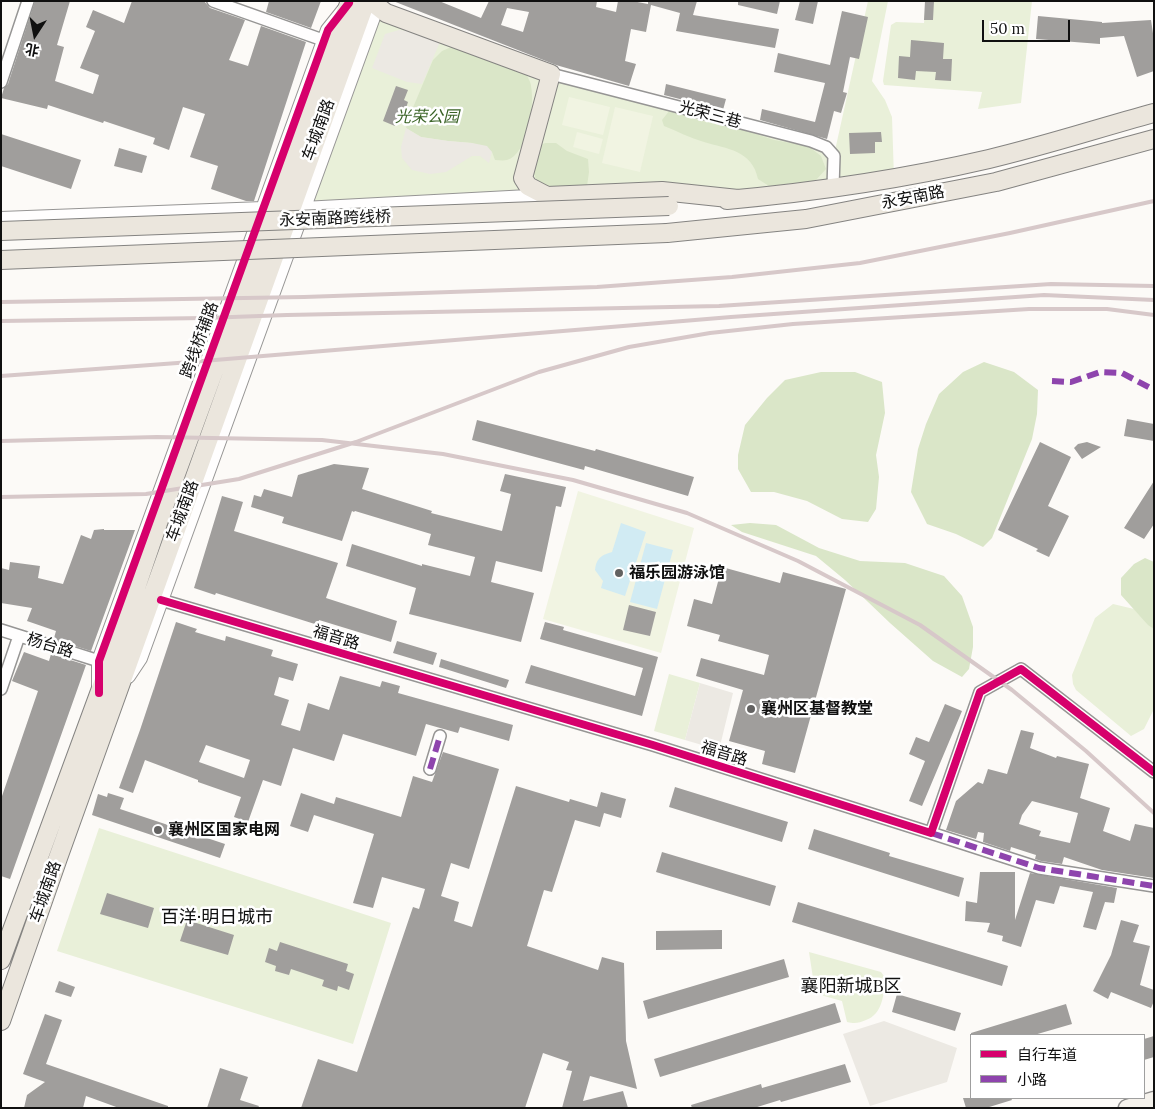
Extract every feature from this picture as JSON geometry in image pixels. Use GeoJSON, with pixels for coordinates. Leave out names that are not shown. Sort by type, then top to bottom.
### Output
{"type":"FeatureCollection","features":[{"type":"Feature","properties":{"kind":"main road"},"geometry":{"type":"LineString","coordinates":[[364,3],[551,74],[523,178],[528,186],[547,196],[662,191],[738,199]]}},
{"type":"Feature","properties":{"kind":"main road","name":"车城南路"},"geometry":{"type":"LineString","coordinates":[[1,1021],[364,3]]}},
{"type":"Feature","properties":{"kind":"main road","name":"车城南路"},"geometry":{"type":"LineString","coordinates":[[1,960],[99,693],[158,523],[259,252],[364,3]]}},
{"type":"Feature","properties":{"kind":"main road","name":"永安南路"},"geometry":{"type":"LineString","coordinates":[[669,206],[799,193],[894,178],[990,159],[1154,113]]}},
{"type":"Feature","properties":{"kind":"main road"},"geometry":{"type":"LineString","coordinates":[[1123,122],[1130,146]]}},
{"type":"Feature","properties":{"kind":"main road","name":"永安南路"},"geometry":{"type":"LineString","coordinates":[[667,233],[806,219],[996,182],[1154,139]]}},
{"type":"Feature","properties":{"kind":"main road","name":"永安南路跨线桥"},"geometry":{"type":"LineString","coordinates":[[1,231],[669,206]]}},
{"type":"Feature","properties":{"kind":"main road","name":"永安南路跨线桥"},"geometry":{"type":"LineString","coordinates":[[1,260],[667,233]]}},
{"type":"Feature","properties":{"kind":"main road"},"geometry":{"type":"LineString","coordinates":[[1127,1108],[1154,1100]]}},
{"type":"Feature","properties":{"kind":"street"},"geometry":{"type":"LineString","coordinates":[[1,82],[28,1]]}},
{"type":"Feature","properties":{"kind":"street"},"geometry":{"type":"LineString","coordinates":[[213,1],[320,39]]}},
{"type":"Feature","properties":{"kind":"street"},"geometry":{"type":"LineString","coordinates":[[119,688],[140,658],[303,209],[364,3]]}},
{"type":"Feature","properties":{"kind":"street","name":"跨线桥辅路"},"geometry":{"type":"LineString","coordinates":[[99,693],[99,661],[328,30],[364,3]]}},
{"type":"Feature","properties":{"kind":"street","name":"光荣三巷"},"geometry":{"type":"LineString","coordinates":[[551,74],[811,141],[826,147],[834,156],[832,187]]}},
{"type":"Feature","properties":{"kind":"street"},"geometry":{"type":"LineString","coordinates":[[303,209],[547,196]]}},
{"type":"Feature","properties":{"kind":"street"},"geometry":{"type":"LineString","coordinates":[[1,219],[262,209]]}},
{"type":"Feature","properties":{"kind":"street","name":"福音路"},"geometry":{"type":"LineString","coordinates":[[161,600],[653,745],[1039,868],[1154,886]]}},
{"type":"Feature","properties":{"kind":"street","name":"杨台路"},"geometry":{"type":"LineString","coordinates":[[1,630],[99,661]]}},
{"type":"Feature","properties":{"kind":"street"},"geometry":{"type":"LineString","coordinates":[[1,689],[19,636]]}},
{"type":"Feature","properties":{"kind":"street"},"geometry":{"type":"LineString","coordinates":[[930,833],[980,692],[1021,669],[1154,772]]}},
{"type":"Feature","properties":{"kind":"street"},"geometry":{"type":"LineString","coordinates":[[430,769],[440,736]]}},
{"type":"Feature","properties":{"kind":"green space","name":"光荣公园"},"geometry":{"type":"Polygon","coordinates":[[[868,1],[888,1],[872,81],[885,100],[892,117],[894,178],[833,187],[303,209],[377,6],[551,74],[811,141],[834,155],[868,1]]]}},
{"type":"Feature","properties":{"kind":"green space"},"geometry":{"type":"Polygon","coordinates":[[[926,1],[1032,1],[1021,103],[978,109],[982,92],[884,85],[891,25],[896,22],[924,23],[926,1]]]}},
{"type":"Feature","properties":{"kind":"green space"},"geometry":{"type":"Polygon","coordinates":[[[456,45],[527,75],[531,83],[531,116],[525,139],[514,156],[507,160],[495,160],[492,152],[472,143],[421,137],[406,128],[433,60],[442,51],[456,45]]]}},
{"type":"Feature","properties":{"kind":"green space"},"geometry":{"type":"Polygon","coordinates":[[[569,97],[610,107],[603,135],[562,125],[569,97]]]}},
{"type":"Feature","properties":{"kind":"green space"},"geometry":{"type":"Polygon","coordinates":[[[615,107],[653,116],[640,172],[602,163],[615,107]]]}},
{"type":"Feature","properties":{"kind":"green space"},"geometry":{"type":"Polygon","coordinates":[[[670,110],[702,121],[744,130],[774,140],[808,146],[821,156],[826,169],[815,181],[769,186],[758,179],[755,169],[750,162],[737,152],[664,126],[662,120],[670,110]]]}},
{"type":"Feature","properties":{"kind":"green space"},"geometry":{"type":"Polygon","coordinates":[[[577,132],[603,139],[599,154],[573,147],[577,132]]]}},
{"type":"Feature","properties":{"kind":"green space"},"geometry":{"type":"Polygon","coordinates":[[[545,143],[556,143],[567,151],[588,159],[587,186],[540,190],[531,166],[535,148],[545,143]]]}},
{"type":"Feature","properties":{"kind":"green space"},"geometry":{"type":"Polygon","coordinates":[[[984,362],[1014,372],[1038,390],[1037,414],[1032,439],[992,538],[983,547],[956,534],[927,524],[911,492],[918,449],[939,394],[963,372],[984,362]]]}},
{"type":"Feature","properties":{"kind":"green space"},"geometry":{"type":"Polygon","coordinates":[[[821,372],[855,372],[882,382],[885,413],[876,455],[879,477],[876,509],[868,522],[842,519],[807,501],[774,492],[751,492],[738,469],[738,455],[745,425],[767,398],[785,380],[821,372]]]}},
{"type":"Feature","properties":{"kind":"green space","name":"福乐园游泳馆"},"geometry":{"type":"Polygon","coordinates":[[[578,491],[694,528],[661,653],[543,619],[578,491]]]}},
{"type":"Feature","properties":{"kind":"green space"},"geometry":{"type":"Polygon","coordinates":[[[750,523],[776,525],[819,548],[860,561],[905,563],[944,576],[962,596],[973,627],[973,647],[969,669],[962,677],[933,661],[845,580],[816,556],[742,532],[731,525],[750,523]]]}},
{"type":"Feature","properties":{"kind":"green space"},"geometry":{"type":"Polygon","coordinates":[[[1145,558],[1154,562],[1154,629],[1148,625],[1121,595],[1121,578],[1134,564],[1145,558]]]}},
{"type":"Feature","properties":{"kind":"green space"},"geometry":{"type":"Polygon","coordinates":[[[1113,604],[1134,609],[1154,629],[1154,709],[1144,729],[1131,736],[1076,690],[1073,684],[1072,675],[1095,618],[1113,604]]]}},
{"type":"Feature","properties":{"kind":"green space"},"geometry":{"type":"Polygon","coordinates":[[[669,674],[700,683],[685,740],[654,731],[669,674]]]}},
{"type":"Feature","properties":{"kind":"green space"},"geometry":{"type":"Polygon","coordinates":[[[99,828],[391,923],[353,1044],[57,951],[99,828]]]}},
{"type":"Feature","properties":{"kind":"green space"},"geometry":{"type":"Polygon","coordinates":[[[809,952],[881,972],[886,979],[883,997],[876,1013],[861,1022],[847,1022],[842,1001],[824,996],[815,991],[809,952]]]}},
{"type":"Feature","properties":{"kind":"shaded area"},"geometry":{"type":"Polygon","coordinates":[[[399,30],[408,31],[440,42],[422,84],[407,82],[372,68],[385,34],[399,30]]]}},
{"type":"Feature","properties":{"kind":"shaded area"},"geometry":{"type":"Polygon","coordinates":[[[406,128],[421,137],[487,146],[492,152],[489,163],[480,156],[472,156],[446,172],[430,174],[412,170],[402,158],[401,147],[406,128]]]}},
{"type":"Feature","properties":{"kind":"shaded area"},"geometry":{"type":"Polygon","coordinates":[[[700,683],[733,693],[719,750],[685,740],[700,683]]]}},
{"type":"Feature","properties":{"kind":"shaded area"},"geometry":{"type":"Polygon","coordinates":[[[884,1021],[957,1048],[947,1082],[870,1106],[843,1034],[884,1021]]]}},
{"type":"Feature","properties":{"kind":"water"},"geometry":{"type":"Polygon","coordinates":[[[621,523],[646,532],[625,596],[601,588],[603,581],[595,570],[600,558],[612,552],[621,523]]]}},
{"type":"Feature","properties":{"kind":"water"},"geometry":{"type":"Polygon","coordinates":[[[646,543],[673,550],[657,609],[630,602],[646,543]]]}},
{"type":"Feature","properties":{"kind":"building"},"geometry":{"type":"Polygon","coordinates":[[[35,1],[70,1],[57,45],[64,47],[55,81],[93,94],[99,75],[80,68],[95,31],[86,27],[93,10],[124,23],[132,1],[204,1],[210,8],[245,20],[229,60],[248,66],[261,26],[306,42],[254,201],[246,201],[211,189],[218,166],[190,157],[205,114],[183,107],[169,150],[153,144],[155,138],[104,121],[103,123],[48,105],[47,109],[1,98],[4,88],[8,84],[35,1]]]}},
{"type":"Feature","properties":{"kind":"building"},"geometry":{"type":"Polygon","coordinates":[[[269,1],[321,1],[311,28],[266,12],[269,1]]]}},
{"type":"Feature","properties":{"kind":"building"},"geometry":{"type":"Polygon","coordinates":[[[393,1],[439,1],[481,18],[489,1],[597,1],[596,7],[616,12],[618,1],[648,4],[648,1],[697,1],[693,15],[779,29],[775,48],[676,31],[680,13],[651,5],[646,32],[631,29],[625,61],[636,64],[629,86],[556,65],[393,1]],[[507,8],[501,25],[523,32],[529,12],[507,8]]]}},
{"type":"Feature","properties":{"kind":"building"},"geometry":{"type":"Polygon","coordinates":[[[738,1],[780,1],[777,14],[738,5],[738,1]]]}},
{"type":"Feature","properties":{"kind":"building"},"geometry":{"type":"Polygon","coordinates":[[[800,1],[818,1],[813,24],[795,20],[800,1]]]}},
{"type":"Feature","properties":{"kind":"building"},"geometry":{"type":"Polygon","coordinates":[[[925,1],[934,1],[933,20],[924,20],[925,1]]]}},
{"type":"Feature","properties":{"kind":"building"},"geometry":{"type":"Polygon","coordinates":[[[842,11],[868,17],[859,59],[850,57],[843,92],[847,93],[841,113],[834,111],[827,139],[760,120],[762,109],[815,122],[825,83],[774,72],[778,53],[830,65],[842,11]]]}},
{"type":"Feature","properties":{"kind":"building"},"geometry":{"type":"Polygon","coordinates":[[[1038,16],[1102,23],[1151,20],[1154,40],[1154,71],[1137,77],[1124,36],[1100,38],[1100,44],[1036,39],[1038,16]]]}},
{"type":"Feature","properties":{"kind":"building"},"geometry":{"type":"Polygon","coordinates":[[[911,40],[944,43],[943,59],[952,59],[951,81],[935,80],[936,72],[916,71],[915,80],[898,78],[899,56],[910,57],[911,40]]]}},
{"type":"Feature","properties":{"kind":"building"},"geometry":{"type":"Polygon","coordinates":[[[666,84],[726,99],[723,110],[664,95],[666,84]]]}},
{"type":"Feature","properties":{"kind":"building"},"geometry":{"type":"Polygon","coordinates":[[[396,86],[408,90],[404,100],[408,102],[404,114],[400,112],[395,126],[383,121],[396,86]]]}},
{"type":"Feature","properties":{"kind":"building"},"geometry":{"type":"Polygon","coordinates":[[[881,132],[882,142],[875,142],[875,153],[850,154],[849,133],[881,132]]]}},
{"type":"Feature","properties":{"kind":"building"},"geometry":{"type":"Polygon","coordinates":[[[1,134],[81,160],[71,189],[1,166],[1,134]]]}},
{"type":"Feature","properties":{"kind":"building"},"geometry":{"type":"Polygon","coordinates":[[[119,148],[147,156],[142,173],[114,166],[119,148]]]}},
{"type":"Feature","properties":{"kind":"building"},"geometry":{"type":"Polygon","coordinates":[[[1127,419],[1154,424],[1154,441],[1124,436],[1127,419]]]}},
{"type":"Feature","properties":{"kind":"building"},"geometry":{"type":"Polygon","coordinates":[[[477,420],[595,451],[596,449],[694,477],[688,496],[585,466],[584,470],[472,440],[477,420]]]}},
{"type":"Feature","properties":{"kind":"building"},"geometry":{"type":"Polygon","coordinates":[[[1040,442],[1071,457],[1048,506],[1069,516],[1049,557],[1036,551],[1038,549],[998,530],[1040,442]]]}},
{"type":"Feature","properties":{"kind":"building"},"geometry":{"type":"Polygon","coordinates":[[[1087,442],[1101,447],[1082,459],[1074,448],[1078,444],[1087,442]]]}},
{"type":"Feature","properties":{"kind":"building"},"geometry":{"type":"Polygon","coordinates":[[[334,464],[369,468],[362,489],[432,511],[431,513],[502,531],[511,494],[500,491],[505,474],[566,487],[561,507],[556,506],[542,572],[496,561],[491,582],[534,593],[521,642],[409,614],[416,588],[346,566],[352,544],[422,566],[422,564],[470,576],[475,557],[428,545],[431,534],[352,511],[342,541],[282,523],[284,517],[251,507],[254,495],[261,497],[264,489],[292,497],[298,475],[334,464]]]}},
{"type":"Feature","properties":{"kind":"building"},"geometry":{"type":"Polygon","coordinates":[[[1154,481],[1154,524],[1144,539],[1124,528],[1154,481]]]}},
{"type":"Feature","properties":{"kind":"building"},"geometry":{"type":"Polygon","coordinates":[[[222,496],[243,502],[234,531],[338,563],[326,598],[397,621],[391,642],[319,620],[318,625],[194,588],[222,496]]]}},
{"type":"Feature","properties":{"kind":"building"},"geometry":{"type":"Polygon","coordinates":[[[94,530],[135,530],[91,651],[56,640],[54,638],[56,631],[27,621],[32,608],[1,603],[1,568],[9,570],[10,562],[40,566],[38,578],[63,584],[81,535],[91,539],[94,530]]]}},
{"type":"Feature","properties":{"kind":"building"},"geometry":{"type":"Polygon","coordinates":[[[722,567],[780,583],[783,572],[846,589],[795,773],[762,764],[765,751],[729,741],[743,690],[696,676],[701,658],[764,675],[769,655],[718,641],[720,635],[687,626],[694,599],[712,604],[722,567]]]}},
{"type":"Feature","properties":{"kind":"building"},"geometry":{"type":"Polygon","coordinates":[[[629,605],[656,612],[650,636],[623,630],[629,605]]]}},
{"type":"Feature","properties":{"kind":"building"},"geometry":{"type":"Polygon","coordinates":[[[176,622],[197,629],[195,632],[225,641],[226,636],[273,650],[271,656],[298,664],[293,681],[279,677],[274,695],[289,700],[281,725],[300,731],[308,703],[329,710],[340,676],[380,687],[382,681],[400,686],[398,693],[513,725],[509,741],[460,727],[458,733],[426,724],[416,756],[343,734],[334,761],[293,748],[281,786],[263,780],[248,822],[234,817],[241,797],[145,760],[133,793],[119,788],[176,622]],[[206,745],[199,762],[244,778],[250,760],[206,745]]]}},
{"type":"Feature","properties":{"kind":"building"},"geometry":{"type":"Polygon","coordinates":[[[545,622],[564,627],[563,630],[658,657],[642,716],[525,683],[531,665],[635,696],[643,668],[540,639],[545,622]]]}},
{"type":"Feature","properties":{"kind":"building"},"geometry":{"type":"Polygon","coordinates":[[[397,641],[437,653],[433,665],[393,653],[397,641]]]}},
{"type":"Feature","properties":{"kind":"building"},"geometry":{"type":"Polygon","coordinates":[[[24,652],[49,661],[51,654],[86,665],[10,879],[1,876],[1,799],[38,691],[12,681],[24,652]]]}},
{"type":"Feature","properties":{"kind":"building"},"geometry":{"type":"Polygon","coordinates":[[[441,659],[509,680],[506,688],[439,667],[441,659]]]}},
{"type":"Feature","properties":{"kind":"building"},"geometry":{"type":"Polygon","coordinates":[[[945,704],[962,711],[922,806],[909,801],[925,761],[909,754],[916,737],[929,742],[945,704]]]}},
{"type":"Feature","properties":{"kind":"building"},"geometry":{"type":"Polygon","coordinates":[[[1021,730],[1034,733],[1030,748],[1056,758],[1057,756],[1089,764],[1080,798],[1110,808],[1103,831],[1130,841],[1135,824],[1154,828],[1154,878],[1102,870],[1064,857],[1062,864],[1041,861],[1035,859],[1036,855],[1011,847],[1010,851],[983,842],[984,833],[978,832],[976,839],[946,830],[956,801],[978,782],[983,784],[988,769],[1007,774],[1021,730]],[[1032,801],[1022,815],[1019,824],[1041,831],[1039,836],[1070,843],[1078,813],[1032,801]]]}},
{"type":"Feature","properties":{"kind":"building"},"geometry":{"type":"Polygon","coordinates":[[[443,752],[499,769],[469,869],[451,863],[441,896],[459,902],[454,921],[472,927],[516,786],[569,802],[570,799],[597,807],[601,792],[626,799],[621,818],[604,813],[600,827],[575,820],[552,892],[544,890],[527,946],[598,970],[602,957],[624,963],[626,1041],[637,1089],[590,1076],[583,1101],[623,1091],[628,1108],[562,1108],[572,1071],[566,1070],[569,1062],[543,1053],[525,1108],[301,1108],[318,1059],[357,1072],[413,907],[419,909],[425,889],[382,877],[373,908],[353,903],[374,834],[314,815],[308,832],[290,826],[301,793],[334,804],[336,797],[401,817],[413,776],[432,782],[443,752]]]}},
{"type":"Feature","properties":{"kind":"building"},"geometry":{"type":"Polygon","coordinates":[[[675,787],[788,822],[782,842],[669,807],[675,787]]]}},
{"type":"Feature","properties":{"kind":"building","name":"襄州区国家电网"},"geometry":{"type":"Polygon","coordinates":[[[108,793],[124,798],[120,809],[225,844],[220,858],[92,815],[98,794],[107,797],[108,793]]]}},
{"type":"Feature","properties":{"kind":"building"},"geometry":{"type":"Polygon","coordinates":[[[814,829],[890,853],[889,856],[964,878],[959,897],[808,849],[814,829]]]}},
{"type":"Feature","properties":{"kind":"building"},"geometry":{"type":"Polygon","coordinates":[[[662,852],[776,886],[770,906],[656,872],[662,852]]]}},
{"type":"Feature","properties":{"kind":"building"},"geometry":{"type":"Polygon","coordinates":[[[980,872],[1015,872],[1015,920],[1030,873],[1117,888],[1114,903],[1105,902],[1096,930],[1083,927],[1093,892],[1060,886],[1054,904],[1036,900],[1021,947],[1002,941],[1003,936],[987,932],[990,923],[965,921],[966,901],[977,903],[980,872]]]}},
{"type":"Feature","properties":{"kind":"building"},"geometry":{"type":"Polygon","coordinates":[[[107,893],[154,908],[148,928],[100,914],[107,893]]]}},
{"type":"Feature","properties":{"kind":"building"},"geometry":{"type":"Polygon","coordinates":[[[798,902],[1008,966],[1002,986],[792,922],[798,902]]]}},
{"type":"Feature","properties":{"kind":"building"},"geometry":{"type":"Polygon","coordinates":[[[187,920],[234,935],[228,955],[180,941],[187,920]]]}},
{"type":"Feature","properties":{"kind":"building"},"geometry":{"type":"Polygon","coordinates":[[[1121,920],[1139,925],[1133,942],[1150,946],[1140,985],[1154,990],[1154,1001],[1151,1008],[1111,992],[1108,999],[1093,991],[1111,955],[1121,920]]]}},
{"type":"Feature","properties":{"kind":"building"},"geometry":{"type":"Polygon","coordinates":[[[722,930],[722,949],[656,950],[656,931],[722,930]]]}},
{"type":"Feature","properties":{"kind":"building"},"geometry":{"type":"Polygon","coordinates":[[[280,942],[348,964],[346,971],[354,974],[349,990],[338,986],[337,991],[322,986],[324,980],[291,969],[289,975],[275,971],[276,966],[265,962],[269,948],[277,951],[280,942]]]}},
{"type":"Feature","properties":{"kind":"building"},"geometry":{"type":"Polygon","coordinates":[[[784,959],[789,977],[648,1019],[643,1001],[784,959]]]}},
{"type":"Feature","properties":{"kind":"building"},"geometry":{"type":"Polygon","coordinates":[[[59,981],[75,987],[71,997],[55,992],[59,981]]]}},
{"type":"Feature","properties":{"kind":"building"},"geometry":{"type":"Polygon","coordinates":[[[897,994],[961,1013],[955,1031],[892,1012],[897,994]]]}},
{"type":"Feature","properties":{"kind":"building"},"geometry":{"type":"Polygon","coordinates":[[[835,1003],[841,1022],[660,1077],[654,1059],[835,1003]]]}},
{"type":"Feature","properties":{"kind":"building"},"geometry":{"type":"Polygon","coordinates":[[[1066,1004],[1072,1024],[1037,1034],[971,1033],[1066,1004]]]}},
{"type":"Feature","properties":{"kind":"building"},"geometry":{"type":"Polygon","coordinates":[[[45,1014],[62,1020],[46,1064],[168,1106],[168,1108],[119,1108],[86,1096],[83,1108],[24,1108],[27,1095],[45,1082],[23,1074],[45,1014]]]}},
{"type":"Feature","properties":{"kind":"building"},"geometry":{"type":"Polygon","coordinates":[[[1154,1036],[1154,1057],[1145,1060],[1145,1039],[1154,1036]]]}},
{"type":"Feature","properties":{"kind":"building"},"geometry":{"type":"Polygon","coordinates":[[[845,1064],[851,1082],[781,1102],[780,1100],[754,1108],[692,1108],[691,1105],[761,1084],[762,1088],[845,1064]]]}},
{"type":"Feature","properties":{"kind":"building"},"geometry":{"type":"Polygon","coordinates":[[[220,1068],[248,1077],[240,1100],[259,1106],[258,1108],[207,1108],[220,1068]]]}},
{"type":"Feature","properties":{"kind":"building"},"geometry":{"type":"Polygon","coordinates":[[[963,1098],[1012,1100],[986,1108],[966,1108],[963,1098]]]}},
{"type":"Feature","properties":{"kind":"railway"},"geometry":{"type":"LineString","coordinates":[[1,302],[304,297],[597,287],[732,277],[860,263],[1010,233],[1154,201]]}},
{"type":"Feature","properties":{"kind":"railway"},"geometry":{"type":"LineString","coordinates":[[1,321],[719,306],[1051,284],[1154,286]]}},
{"type":"Feature","properties":{"kind":"railway"},"geometry":{"type":"LineString","coordinates":[[1,376],[731,317],[1044,295],[1154,300]]}},
{"type":"Feature","properties":{"kind":"railway"},"geometry":{"type":"LineString","coordinates":[[1,497],[146,494],[239,479],[356,442],[539,372],[629,347],[710,333],[793,324],[1029,309],[1107,309],[1154,315]]}},
{"type":"Feature","properties":{"kind":"railway"},"geometry":{"type":"LineString","coordinates":[[1,441],[157,437],[322,440],[443,454],[573,480],[687,513],[798,561],[920,625],[1012,690],[1086,751],[1154,813]]}},
{"type":"Feature","properties":{"kind":"marked path"},"geometry":{"type":"LineString","coordinates":[[1052,381],[1071,382],[1100,372],[1122,373],[1154,390]]}},
{"type":"Feature","properties":{"kind":"marked path"},"geometry":{"type":"LineString","coordinates":[[430,769],[440,736]]}},
{"type":"Feature","properties":{"kind":"marked path"},"geometry":{"type":"LineString","coordinates":[[931,833],[1039,868],[1154,886]]}},
{"type":"Feature","properties":{"kind":"cycle path"},"geometry":{"type":"LineString","coordinates":[[99,693],[99,661],[328,30],[349,3]]}},
{"type":"Feature","properties":{"kind":"cycle path"},"geometry":{"type":"LineString","coordinates":[[161,600],[653,745],[931,833],[980,692],[1021,669],[1154,772]]}},
{"type":"Feature","properties":{"kind":"place","name":"福乐园游泳馆"},"geometry":{"type":"Point","coordinates":[619,573]}},
{"type":"Feature","properties":{"kind":"place","name":"襄州区基督教堂"},"geometry":{"type":"Point","coordinates":[751,709]}},
{"type":"Feature","properties":{"kind":"place","name":"襄州区国家电网"},"geometry":{"type":"Point","coordinates":[158,830]}},
{"type":"Feature","properties":{"kind":"district","name":"百洋·明日城市"},"geometry":{"type":"Point","coordinates":[217,918]}},
{"type":"Feature","properties":{"kind":"district","name":"襄阳新城B区"},"geometry":{"type":"Point","coordinates":[851,987]}}]}
